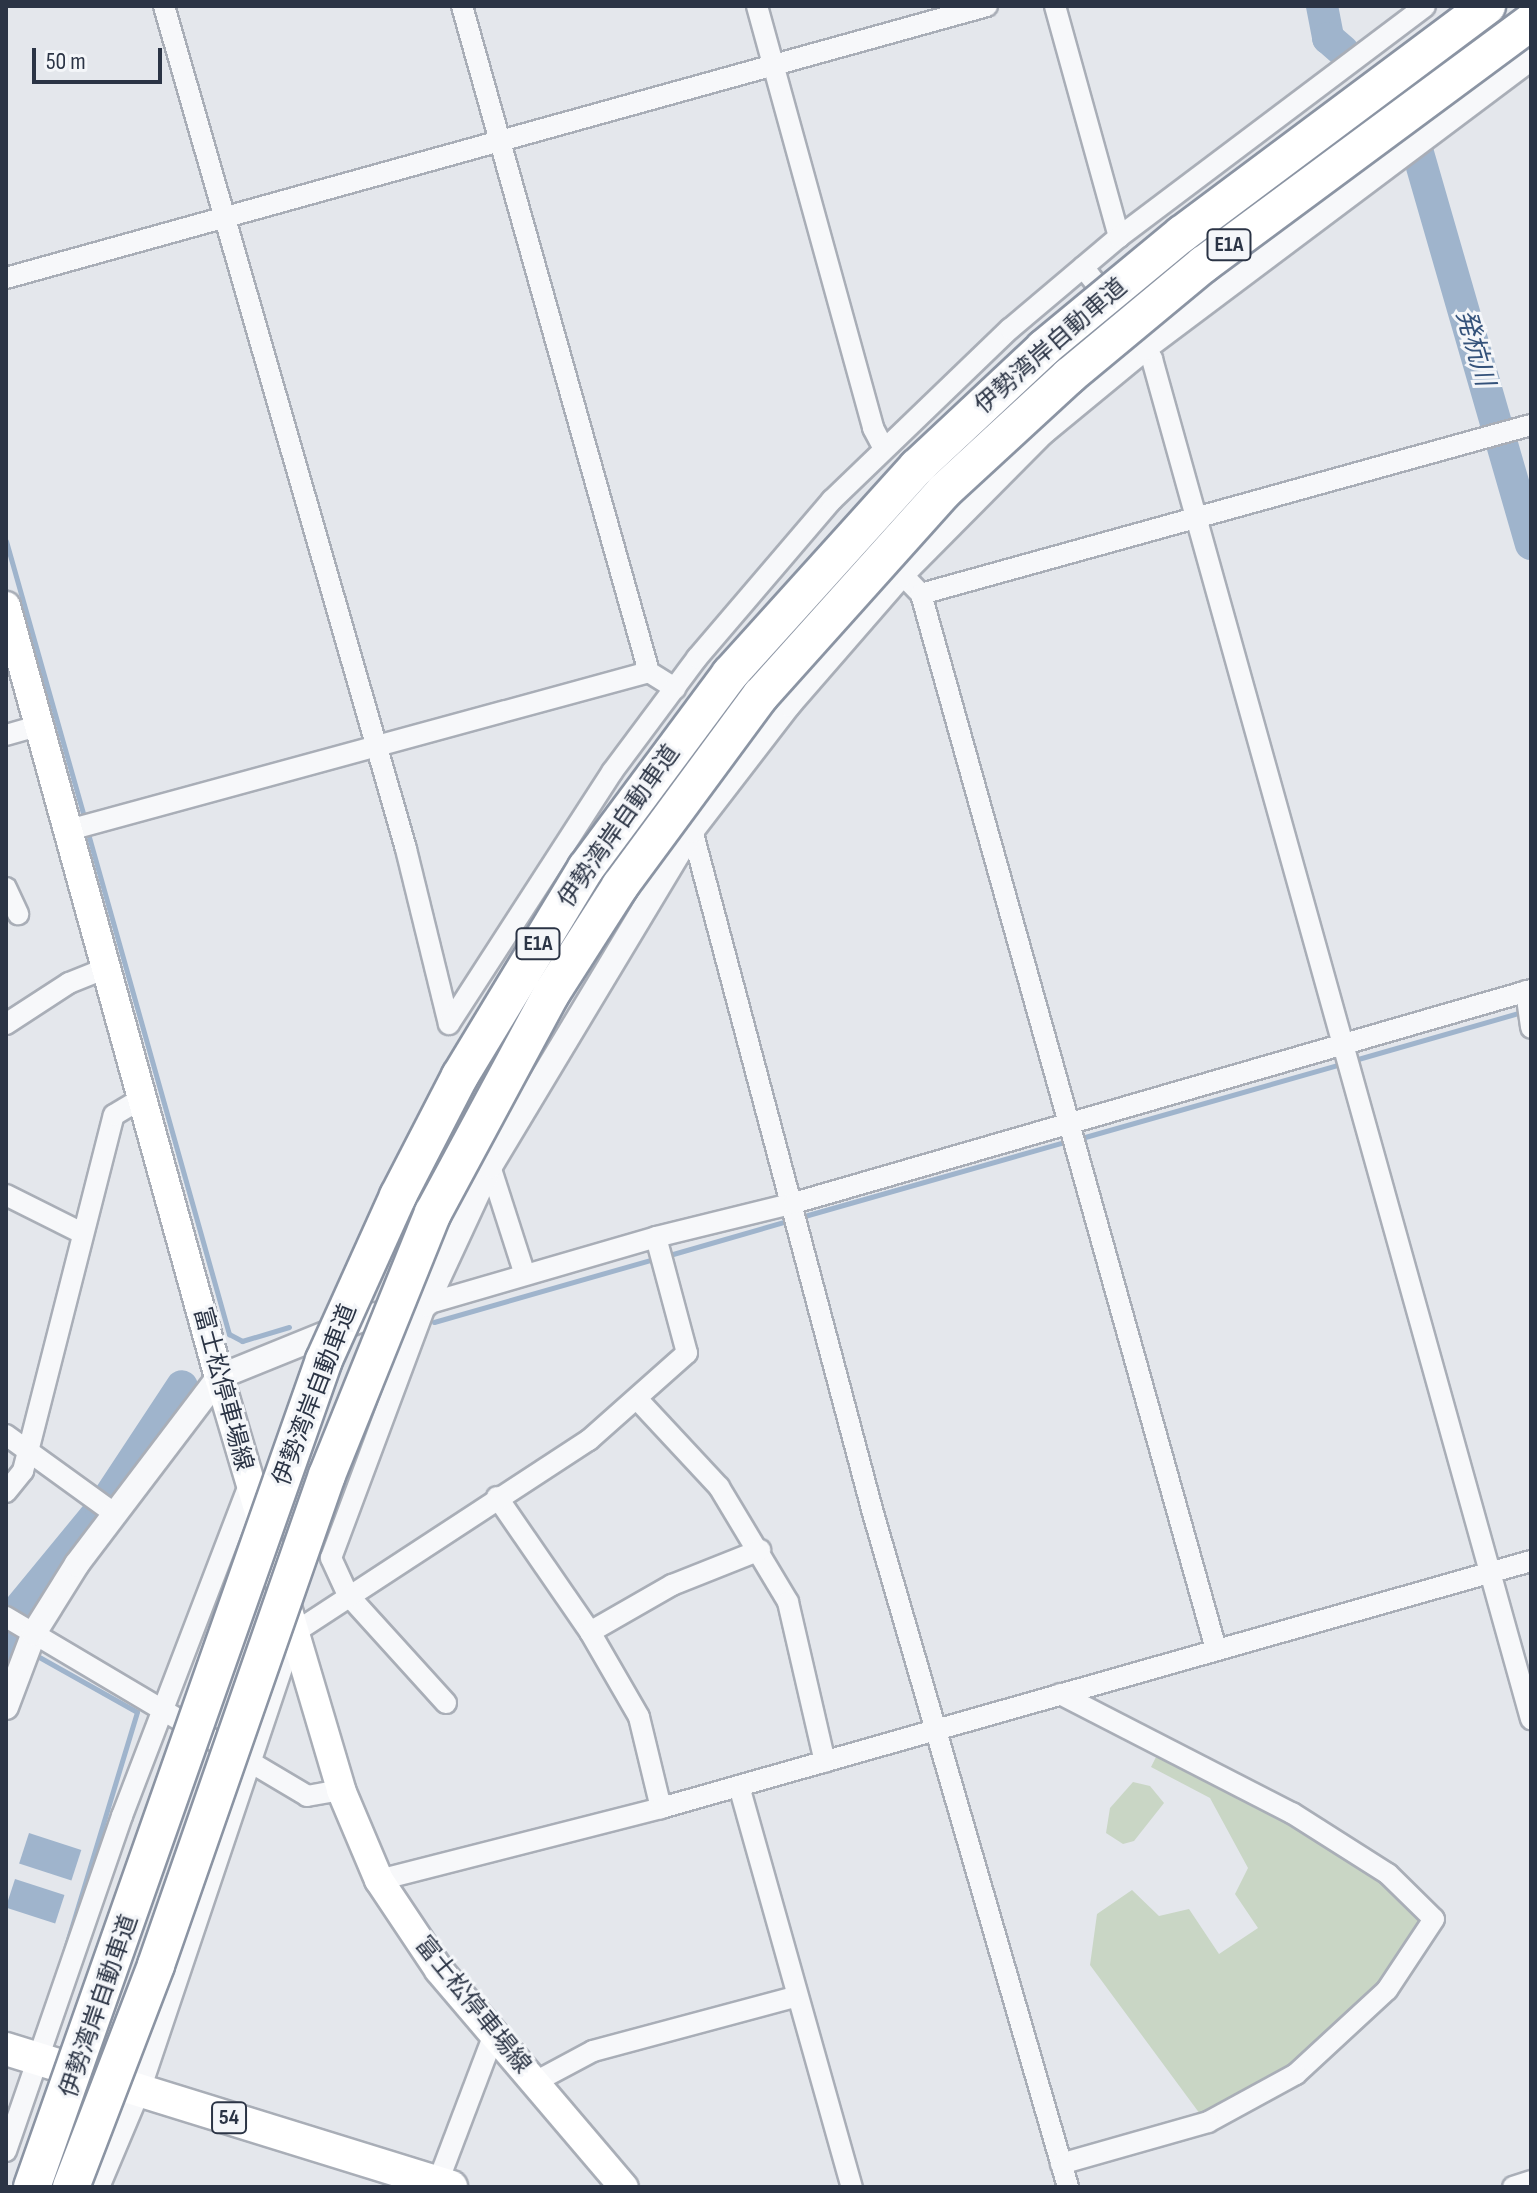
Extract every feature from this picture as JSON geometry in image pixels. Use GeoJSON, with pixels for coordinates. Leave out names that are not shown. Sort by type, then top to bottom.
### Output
{"type":"FeatureCollection","features":[{"type":"Feature","properties":{"kind":"highway","name":"伊勢湾岸自動車道"},"geometry":{"type":"LineString","coordinates":[[32,2187],[324,1360],[398,1196],[460,1076],[586,868],[730,674],[917,467],[1044,348],[1182,234],[1487,6]]}},
{"type":"Feature","properties":{"kind":"highway","name":"伊勢湾岸自動車道"},"geometry":{"type":"LineString","coordinates":[[71,2187],[156,1965],[301,1545],[433,1213],[551,994],[620,886],[761,695],[944,491],[1069,376],[1204,264],[1531,22]]}},
{"type":"Feature","properties":{"kind":"main road","name":"富士松停車場線"},"geometry":{"type":"LineString","coordinates":[[6,606],[40,725],[79,828],[109,967],[219,1377],[341,1790],[379,1880],[439,1970],[624,2187]]}},
{"type":"Feature","properties":{"kind":"main road","name":"54"},"geometry":{"type":"LineString","coordinates":[[6,2049],[441,2185]]}},
{"type":"Feature","properties":{"kind":"street"},"geometry":{"type":"LineString","coordinates":[[164,6],[373,748],[406,849],[449,1024],[551,860],[675,688],[832,500],[884,449],[1119,237],[1425,6]]}},
{"type":"Feature","properties":{"kind":"street"},"geometry":{"type":"LineString","coordinates":[[462,6],[649,672],[675,688]]}},
{"type":"Feature","properties":{"kind":"street"},"geometry":{"type":"LineString","coordinates":[[757,6],[873,428],[884,449]]}},
{"type":"Feature","properties":{"kind":"street"},"geometry":{"type":"LineString","coordinates":[[6,278],[987,6]]}},
{"type":"Feature","properties":{"kind":"street"},"geometry":{"type":"LineString","coordinates":[[1055,6],[1119,237]]}},
{"type":"Feature","properties":{"kind":"street"},"geometry":{"type":"LineString","coordinates":[[446,1703],[348,1595],[331,1558],[426,1304],[490,1166],[692,830],[789,704],[901,575],[1043,432],[1146,347],[1531,58]]}},
{"type":"Feature","properties":{"kind":"street"},"geometry":{"type":"LineString","coordinates":[[1083,267],[1146,347],[1531,1719]]}},
{"type":"Feature","properties":{"kind":"street"},"geometry":{"type":"LineString","coordinates":[[921,594],[1531,425]]}},
{"type":"Feature","properties":{"kind":"street"},"geometry":{"type":"LineString","coordinates":[[832,500],[921,594],[1216,1649]]}},
{"type":"Feature","properties":{"kind":"street"},"geometry":{"type":"LineString","coordinates":[[79,828],[649,672]]}},
{"type":"Feature","properties":{"kind":"street"},"geometry":{"type":"LineString","coordinates":[[6,735],[40,725]]}},
{"type":"Feature","properties":{"kind":"street"},"geometry":{"type":"LineString","coordinates":[[692,830],[795,1205],[873,1513],[940,1730],[1068,2187]]}},
{"type":"Feature","properties":{"kind":"street"},"geometry":{"type":"LineString","coordinates":[[6,888],[18,914]]}},
{"type":"Feature","properties":{"kind":"street"},"geometry":{"type":"LineString","coordinates":[[6,1024],[69,983],[109,967]]}},
{"type":"Feature","properties":{"kind":"street"},"geometry":{"type":"LineString","coordinates":[[6,1707],[20,1625],[219,1377],[367,1317],[795,1205],[1342,1049],[1529,1002],[1531,1028]]}},
{"type":"Feature","properties":{"kind":"street"},"geometry":{"type":"LineString","coordinates":[[6,1492],[23,1471],[114,1115],[144,1097]]}},
{"type":"Feature","properties":{"kind":"street"},"geometry":{"type":"LineString","coordinates":[[490,1166],[525,1275]]}},
{"type":"Feature","properties":{"kind":"street"},"geometry":{"type":"LineString","coordinates":[[6,1195],[82,1233]]}},
{"type":"Feature","properties":{"kind":"street"},"geometry":{"type":"LineString","coordinates":[[99,2187],[140,2090],[254,1763],[294,1633],[497,1497],[589,1440],[638,1400],[687,1353],[658,1241]]}},
{"type":"Feature","properties":{"kind":"street"},"geometry":{"type":"LineString","coordinates":[[638,1400],[719,1487],[760,1550],[788,1602],[825,1762]]}},
{"type":"Feature","properties":{"kind":"street"},"geometry":{"type":"LineString","coordinates":[[6,1435],[112,1511]]}},
{"type":"Feature","properties":{"kind":"street"},"geometry":{"type":"LineString","coordinates":[[6,2151],[164,1710],[249,1485]]}},
{"type":"Feature","properties":{"kind":"street"},"geometry":{"type":"LineString","coordinates":[[497,1497],[590,1632],[639,1717],[661,1808]]}},
{"type":"Feature","properties":{"kind":"street"},"geometry":{"type":"LineString","coordinates":[[590,1632],[672,1585],[760,1550]]}},
{"type":"Feature","properties":{"kind":"street"},"geometry":{"type":"LineString","coordinates":[[379,1880],[661,1808],[1531,1561]]}},
{"type":"Feature","properties":{"kind":"street"},"geometry":{"type":"LineString","coordinates":[[20,1625],[307,1796],[341,1790]]}},
{"type":"Feature","properties":{"kind":"street"},"geometry":{"type":"LineString","coordinates":[[1060,1694],[1292,1813],[1388,1874],[1434,1919],[1387,1990],[1296,2074],[1208,2122],[1061,2164]]}},
{"type":"Feature","properties":{"kind":"street"},"geometry":{"type":"LineString","coordinates":[[739,1786],[794,1997],[852,2187]]}},
{"type":"Feature","properties":{"kind":"street"},"geometry":{"type":"LineString","coordinates":[[535,2082],[593,2051],[794,1997]]}},
{"type":"Feature","properties":{"kind":"street"},"geometry":{"type":"LineString","coordinates":[[441,2185],[494,2034]]}},
{"type":"Feature","properties":{"kind":"street"},"geometry":{"type":"LineString","coordinates":[[1513,2187],[1531,2181]]}},
{"type":"Feature","properties":{"kind":"green space"},"geometry":{"type":"Polygon","coordinates":[[[1158,1753],[1282,1820],[1381,1882],[1420,1920],[1381,1981],[1290,2067],[1200,2114],[1090,1965],[1097,1914],[1132,1890],[1159,1916],[1189,1909],[1219,1954],[1258,1928],[1235,1894],[1248,1868],[1210,1798],[1151,1767],[1158,1753]]]}},
{"type":"Feature","properties":{"kind":"green space"},"geometry":{"type":"Polygon","coordinates":[[[1133,1782],[1150,1786],[1164,1803],[1134,1841],[1123,1844],[1106,1833],[1110,1808],[1133,1782]]]}},
{"type":"Feature","properties":{"kind":"water"},"geometry":{"type":"Polygon","coordinates":[[[29,1833],[81,1850],[71,1880],[19,1863],[29,1833]]]}},
{"type":"Feature","properties":{"kind":"water"},"geometry":{"type":"Polygon","coordinates":[[[15,1879],[64,1895],[55,1924],[6,1908],[15,1879]]]}},
{"type":"Feature","properties":{"kind":"waterway","name":"発杭川"},"geometry":{"type":"LineString","coordinates":[[1322,6],[1328,38],[1343,51]]}},
{"type":"Feature","properties":{"kind":"waterway","name":"発杭川"},"geometry":{"type":"LineString","coordinates":[[1418,153],[1531,544]]}},
{"type":"Feature","properties":{"kind":"waterway"},"geometry":{"type":"LineString","coordinates":[[6,541],[85,820]]}},
{"type":"Feature","properties":{"kind":"waterway"},"geometry":{"type":"LineString","coordinates":[[87,830],[229,1334],[242,1341],[289,1327]]}},
{"type":"Feature","properties":{"kind":"waterway"},"geometry":{"type":"LineString","coordinates":[[1351,1061],[1522,1012]]}},
{"type":"Feature","properties":{"kind":"waterway"},"geometry":{"type":"LineString","coordinates":[[1078,1139],[1342,1064]]}},
{"type":"Feature","properties":{"kind":"waterway"},"geometry":{"type":"LineString","coordinates":[[801,1217],[1068,1141]]}},
{"type":"Feature","properties":{"kind":"waterway"},"geometry":{"type":"LineString","coordinates":[[666,1256],[791,1220]]}},
{"type":"Feature","properties":{"kind":"waterway"},"geometry":{"type":"LineString","coordinates":[[434,1322],[657,1258]]}},
{"type":"Feature","properties":{"kind":"waterway"},"geometry":{"type":"LineString","coordinates":[[6,1662],[14,1615],[101,1509],[182,1386]]}},
{"type":"Feature","properties":{"kind":"waterway"},"geometry":{"type":"LineString","coordinates":[[6,1638],[20,1646]]}},
{"type":"Feature","properties":{"kind":"waterway"},"geometry":{"type":"LineString","coordinates":[[32,1653],[137,1712],[56,1978]]}}]}
